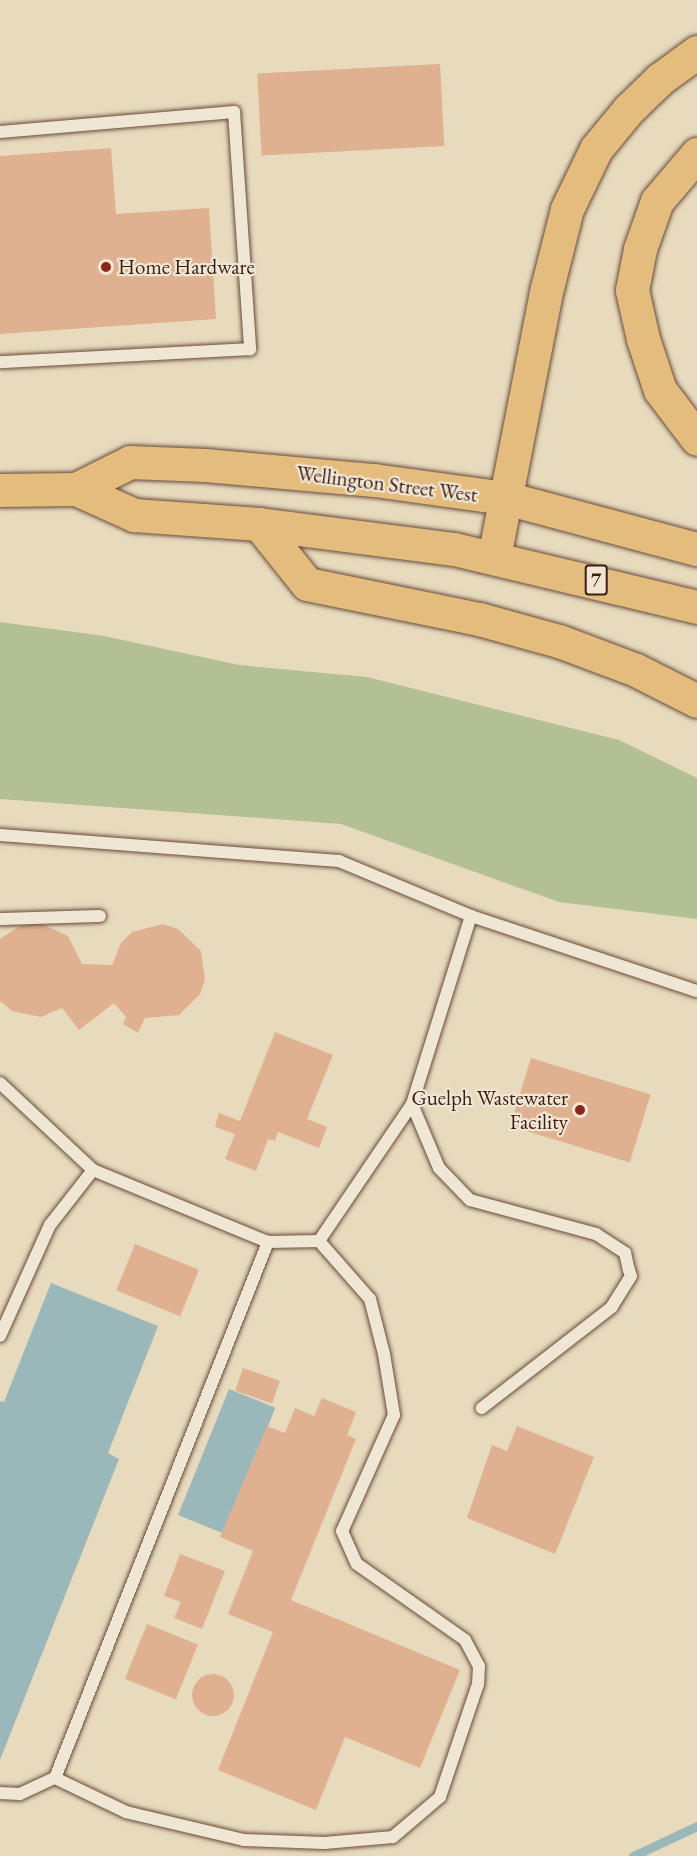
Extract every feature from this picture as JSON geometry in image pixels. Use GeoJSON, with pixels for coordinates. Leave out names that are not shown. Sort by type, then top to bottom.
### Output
{"type":"FeatureCollection","features":[{"type":"Feature","properties":{"kind":"main road"},"geometry":{"type":"LineString","coordinates":[[494,557],[547,288],[567,209],[596,149],[628,110],[660,78],[697,52]]}},
{"type":"Feature","properties":{"kind":"main road"},"geometry":{"type":"LineString","coordinates":[[697,154],[657,201],[640,249],[632,290],[643,339],[660,390],[697,439]]}},
{"type":"Feature","properties":{"kind":"main road","name":"Wellington Street West"},"geometry":{"type":"LineString","coordinates":[[76,489],[130,462],[374,480],[506,498],[697,549]]}},
{"type":"Feature","properties":{"kind":"main road","name":"Wellington Street West"},"geometry":{"type":"LineString","coordinates":[[0,490],[76,489],[134,515],[259,524],[408,542],[494,557],[697,607]]}},
{"type":"Feature","properties":{"kind":"main road"},"geometry":{"type":"LineString","coordinates":[[259,524],[307,584],[479,619],[559,641],[636,670],[697,701]]}},
{"type":"Feature","properties":{"kind":"lane"},"geometry":{"type":"LineString","coordinates":[[0,132],[234,112],[250,349],[0,362]]}},
{"type":"Feature","properties":{"kind":"lane"},"geometry":{"type":"LineString","coordinates":[[0,835],[339,861],[471,916],[697,991]]}},
{"type":"Feature","properties":{"kind":"lane"},"geometry":{"type":"LineString","coordinates":[[0,919],[100,916]]}},
{"type":"Feature","properties":{"kind":"lane"},"geometry":{"type":"LineString","coordinates":[[319,1241],[412,1104],[471,916]]}},
{"type":"Feature","properties":{"kind":"lane"},"geometry":{"type":"LineString","coordinates":[[0,1083],[93,1170],[268,1242],[319,1241],[370,1299],[384,1354],[394,1415],[342,1531],[357,1564],[465,1640],[479,1666],[478,1684],[440,1797],[393,1837],[324,1842],[244,1840],[126,1812],[55,1778]]}},
{"type":"Feature","properties":{"kind":"lane"},"geometry":{"type":"LineString","coordinates":[[412,1104],[439,1168],[470,1200],[596,1234],[625,1253],[631,1276],[612,1307],[482,1408]]}},
{"type":"Feature","properties":{"kind":"lane"},"geometry":{"type":"LineString","coordinates":[[0,1335],[50,1225],[93,1170]]}},
{"type":"Feature","properties":{"kind":"lane"},"geometry":{"type":"LineString","coordinates":[[0,1793],[20,1794],[55,1778],[268,1242]]}},
{"type":"Feature","properties":{"kind":"green space"},"geometry":{"type":"Polygon","coordinates":[[[0,622],[104,636],[239,665],[367,677],[619,740],[697,778],[697,919],[559,902],[341,824],[0,799],[0,622]]]}},
{"type":"Feature","properties":{"kind":"water"},"geometry":{"type":"Polygon","coordinates":[[[51,1283],[158,1326],[108,1453],[119,1459],[0,1760],[0,1401],[4,1402],[51,1283]]]}},
{"type":"Feature","properties":{"kind":"water"},"geometry":{"type":"Polygon","coordinates":[[[229,1389],[275,1408],[224,1534],[178,1515],[229,1389]]]}},
{"type":"Feature","properties":{"kind":"building"},"geometry":{"type":"Polygon","coordinates":[[[440,64],[444,146],[262,155],[257,74],[440,64]]]}},
{"type":"Feature","properties":{"kind":"building","name":"Home Hardware"},"geometry":{"type":"Polygon","coordinates":[[[111,148],[116,214],[209,208],[216,319],[0,334],[0,156],[111,148]]]}},
{"type":"Feature","properties":{"kind":"building"},"geometry":{"type":"Polygon","coordinates":[[[39,923],[68,936],[82,964],[112,965],[121,943],[132,932],[163,924],[178,929],[201,951],[205,980],[200,994],[179,1015],[145,1018],[138,1033],[123,1024],[126,1017],[114,1003],[79,1030],[62,1008],[41,1017],[12,1011],[0,1001],[0,939],[23,924],[39,923]]]}},
{"type":"Feature","properties":{"kind":"building"},"geometry":{"type":"Polygon","coordinates":[[[275,1032],[333,1055],[307,1119],[327,1127],[319,1148],[278,1132],[275,1141],[268,1139],[256,1171],[225,1159],[235,1134],[215,1127],[219,1113],[240,1121],[275,1032]]]}},
{"type":"Feature","properties":{"kind":"building","name":"Guelph Wastewater Facility"},"geometry":{"type":"Polygon","coordinates":[[[531,1058],[651,1095],[630,1162],[510,1126],[531,1058]]]}},
{"type":"Feature","properties":{"kind":"building"},"geometry":{"type":"Polygon","coordinates":[[[135,1244],[199,1270],[180,1316],[116,1290],[135,1244]]]}},
{"type":"Feature","properties":{"kind":"building"},"geometry":{"type":"Polygon","coordinates":[[[243,1368],[280,1381],[272,1403],[235,1391],[243,1368]]]}},
{"type":"Feature","properties":{"kind":"building"},"geometry":{"type":"Polygon","coordinates":[[[322,1398],[356,1412],[347,1435],[356,1439],[291,1600],[460,1670],[420,1768],[345,1737],[316,1810],[218,1770],[273,1632],[228,1614],[253,1551],[220,1537],[267,1426],[285,1433],[295,1408],[314,1416],[322,1398]]]}},
{"type":"Feature","properties":{"kind":"building"},"geometry":{"type":"Polygon","coordinates":[[[517,1426],[594,1457],[555,1554],[467,1518],[492,1445],[507,1451],[517,1426]]]}},
{"type":"Feature","properties":{"kind":"building"},"geometry":{"type":"Polygon","coordinates":[[[180,1554],[225,1571],[202,1629],[174,1618],[181,1602],[164,1596],[180,1554]]]}},
{"type":"Feature","properties":{"kind":"building"},"geometry":{"type":"Polygon","coordinates":[[[147,1624],[198,1645],[176,1699],[125,1679],[147,1624]]]}},
{"type":"Feature","properties":{"kind":"building"},"geometry":{"type":"Polygon","coordinates":[[[213,1674],[221,1675],[228,1680],[233,1687],[233,1703],[228,1710],[221,1715],[213,1716],[205,1715],[198,1710],[193,1703],[192,1695],[193,1687],[198,1680],[205,1675],[213,1674]]]}},
{"type":"Feature","properties":{"kind":"waterway"},"geometry":{"type":"LineString","coordinates":[[633,1856],[697,1826]]}},
{"type":"Feature","properties":{"kind":"place","name":"Home Hardware"},"geometry":{"type":"Point","coordinates":[106,267]}},
{"type":"Feature","properties":{"kind":"place","name":"Guelph Wastewater Facility"},"geometry":{"type":"Point","coordinates":[580,1110]}}]}
